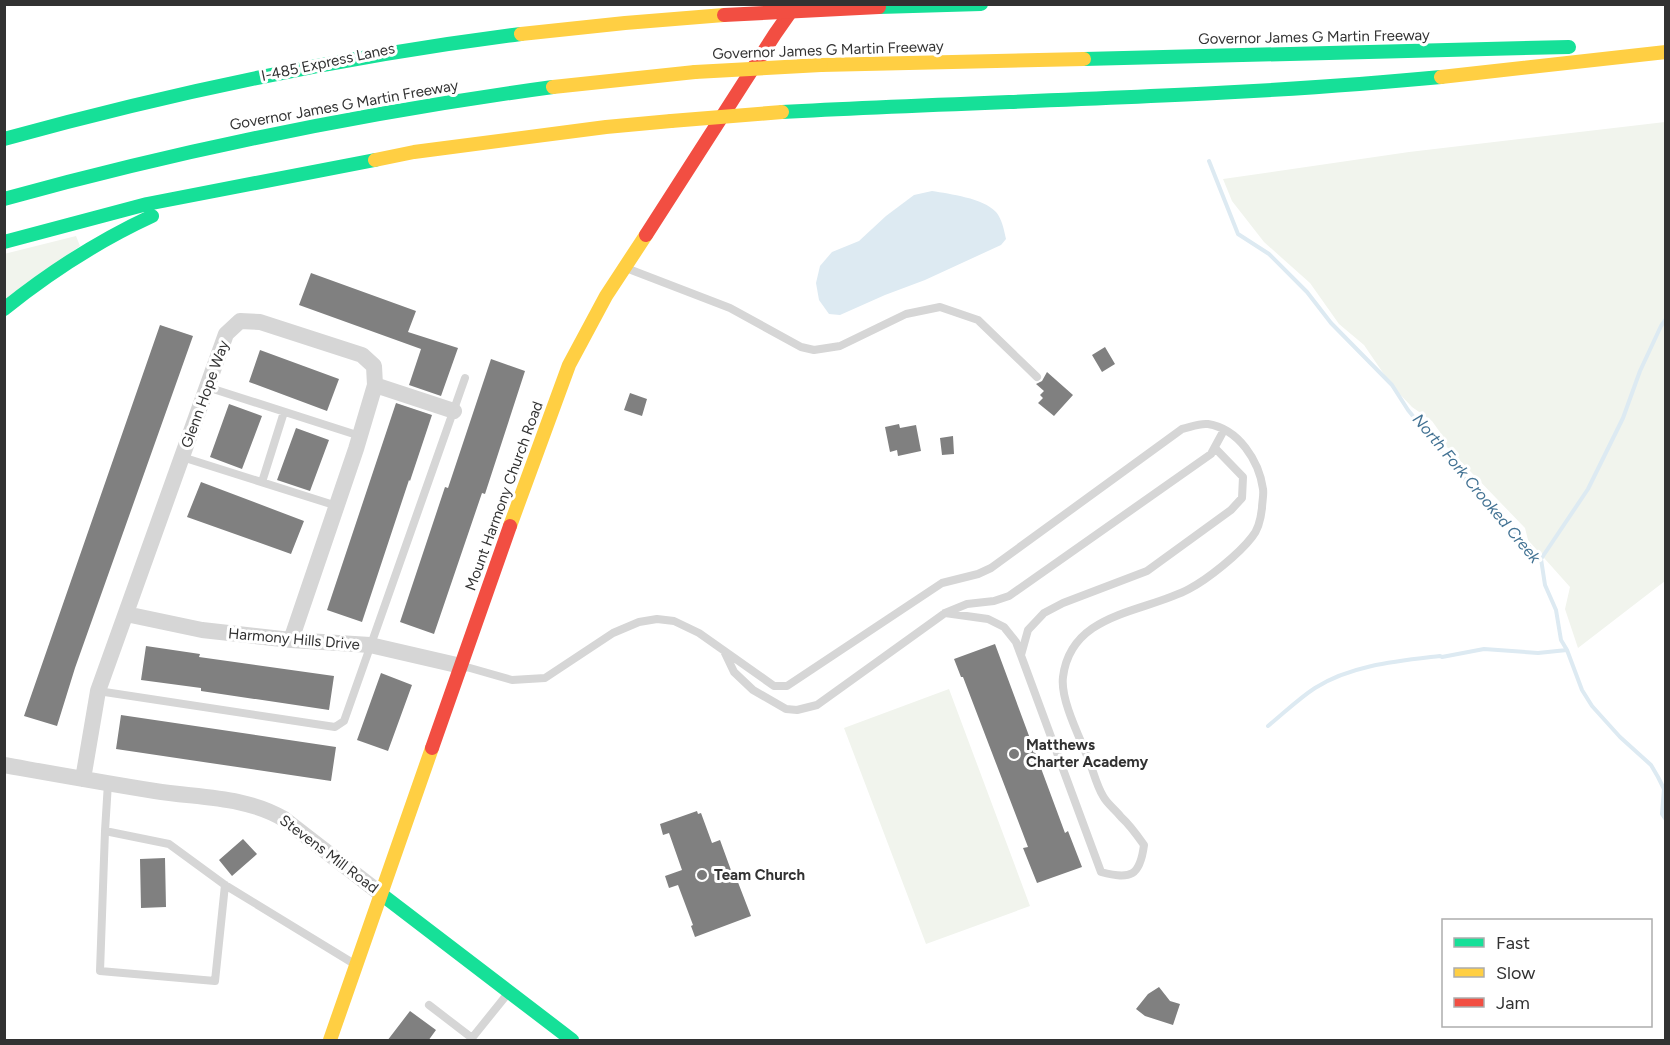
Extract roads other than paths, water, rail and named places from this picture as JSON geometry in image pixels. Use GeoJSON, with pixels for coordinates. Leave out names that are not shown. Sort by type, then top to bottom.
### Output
{"type":"FeatureCollection","features":[{"type":"Feature","properties":{"kind":"main road","name":"Mount Harmony Church Road"},"geometry":{"type":"LineString","coordinates":[[330,1041],[537,450],[569,365],[606,296],[796,4]]}},
{"type":"Feature","properties":{"kind":"main road"},"geometry":{"type":"LineString","coordinates":[[4,139],[107,111],[304,68],[500,37],[724,15],[981,4]]}},
{"type":"Feature","properties":{"kind":"main road","name":"I-485 Express Lanes"},"geometry":{"type":"LineString","coordinates":[[327,78],[524,40],[663,20]]}},
{"type":"Feature","properties":{"kind":"main road"},"geometry":{"type":"LineString","coordinates":[[1609,45],[1665,42]]}},
{"type":"Feature","properties":{"kind":"main road","name":"Governor James G Martin Freeway"},"geometry":{"type":"LineString","coordinates":[[4,199],[133,165],[316,125],[508,93],[695,72],[821,65],[1587,46]]}},
{"type":"Feature","properties":{"kind":"main road"},"geometry":{"type":"LineString","coordinates":[[4,242],[136,207],[414,152],[606,127],[876,106],[1038,102],[1263,91],[1472,75],[1665,52]]}},
{"type":"Feature","properties":{"kind":"main road"},"geometry":{"type":"LineString","coordinates":[[401,97],[480,87],[653,77]]}},
{"type":"Feature","properties":{"kind":"main road"},"geometry":{"type":"LineString","coordinates":[[61,110],[207,88]]}},
{"type":"Feature","properties":{"kind":"main road"},"geometry":{"type":"LineString","coordinates":[[4,309],[66,261],[96,242],[165,210],[227,189]]}},
{"type":"Feature","properties":{"kind":"main road","name":"Stevens Mill Road"},"geometry":{"type":"LineString","coordinates":[[381,894],[572,1041]]}},
{"type":"Feature","properties":{"kind":"street","name":"Glenn Hope Way"},"geometry":{"type":"LineString","coordinates":[[83,779],[98,692],[226,334],[240,321],[260,322],[362,355],[374,366],[375,385]]}},
{"type":"Feature","properties":{"kind":"street"},"geometry":{"type":"LineString","coordinates":[[291,640],[375,385],[454,411]]}},
{"type":"Feature","properties":{"kind":"street","name":"Harmony Hills Drive"},"geometry":{"type":"LineString","coordinates":[[126,614],[202,630],[291,640],[370,645],[461,666]]}},
{"type":"Feature","properties":{"kind":"street","name":"Stevens Mill Road"},"geometry":{"type":"LineString","coordinates":[[4,765],[245,803],[269,810],[298,829],[381,894]]}},
{"type":"Feature","properties":{"kind":"lane"},"geometry":{"type":"LineString","coordinates":[[625,268],[730,308],[801,347],[814,350],[840,346],[906,314],[940,307],[978,320],[1037,377]]}},
{"type":"Feature","properties":{"kind":"lane"},"geometry":{"type":"LineString","coordinates":[[98,692],[335,728],[344,721],[465,378]]}},
{"type":"Feature","properties":{"kind":"lane"},"geometry":{"type":"LineString","coordinates":[[207,387],[360,436]]}},
{"type":"Feature","properties":{"kind":"lane"},"geometry":{"type":"LineString","coordinates":[[262,482],[284,412]]}},
{"type":"Feature","properties":{"kind":"lane"},"geometry":{"type":"LineString","coordinates":[[461,666],[512,680],[544,678],[613,633],[639,622],[657,619],[674,621],[699,633],[774,686],[787,686],[942,583],[978,574],[991,568],[1182,429],[1198,424],[1209,424],[1224,429],[1238,438],[1252,458],[1263,492],[1261,518],[1254,536],[1229,561],[1189,589],[1112,616],[1083,634],[1069,655],[1063,678],[1066,702],[1103,798],[1132,828],[1144,845],[1143,858],[1138,869],[1131,874],[1118,876],[1101,872],[1016,642],[1004,627],[988,619],[945,612]]}},
{"type":"Feature","properties":{"kind":"lane"},"geometry":{"type":"LineString","coordinates":[[723,650],[734,672],[753,690],[786,709],[797,710],[817,705],[945,612],[967,604],[994,601],[1009,596],[1211,454],[1224,429]]}},
{"type":"Feature","properties":{"kind":"lane"},"geometry":{"type":"LineString","coordinates":[[1020,655],[1028,630],[1044,613],[1063,603],[1148,571],[1231,510],[1242,498],[1243,477],[1215,448]]}},
{"type":"Feature","properties":{"kind":"lane"},"geometry":{"type":"LineString","coordinates":[[182,457],[337,506]]}},
{"type":"Feature","properties":{"kind":"lane"},"geometry":{"type":"LineString","coordinates":[[108,783],[100,971],[214,981],[225,885]]}},
{"type":"Feature","properties":{"kind":"lane"},"geometry":{"type":"LineString","coordinates":[[105,831],[169,844],[225,885],[356,966]]}},
{"type":"Feature","properties":{"kind":"lane"},"geometry":{"type":"LineString","coordinates":[[429,1005],[473,1040],[509,992]]}},
{"type":"Feature","properties":{"kind":"waterway","name":"North Fork Crooked Creek"},"geometry":{"type":"LineString","coordinates":[[1209,161],[1238,234],[1269,254],[1307,292],[1331,323],[1392,385],[1408,410],[1473,489],[1541,559],[1545,585],[1556,610],[1561,640],[1582,690],[1592,706],[1620,737],[1651,765],[1664,789],[1662,814],[1666,820]]}},
{"type":"Feature","properties":{"kind":"waterway"},"geometry":{"type":"LineString","coordinates":[[1541,559],[1588,489],[1623,418],[1640,371],[1666,319]]}},
{"type":"Feature","properties":{"kind":"waterway"},"geometry":{"type":"LineString","coordinates":[[1268,726],[1315,688],[1359,669],[1391,662],[1442,657],[1484,649],[1538,653],[1567,650]]}},
{"type":"Feature","properties":{"kind":"place","name":"Matthews Charter Academy"},"geometry":{"type":"Point","coordinates":[1014,754]}},
{"type":"Feature","properties":{"kind":"place","name":"Team Church"},"geometry":{"type":"Point","coordinates":[702,875]}}]}
